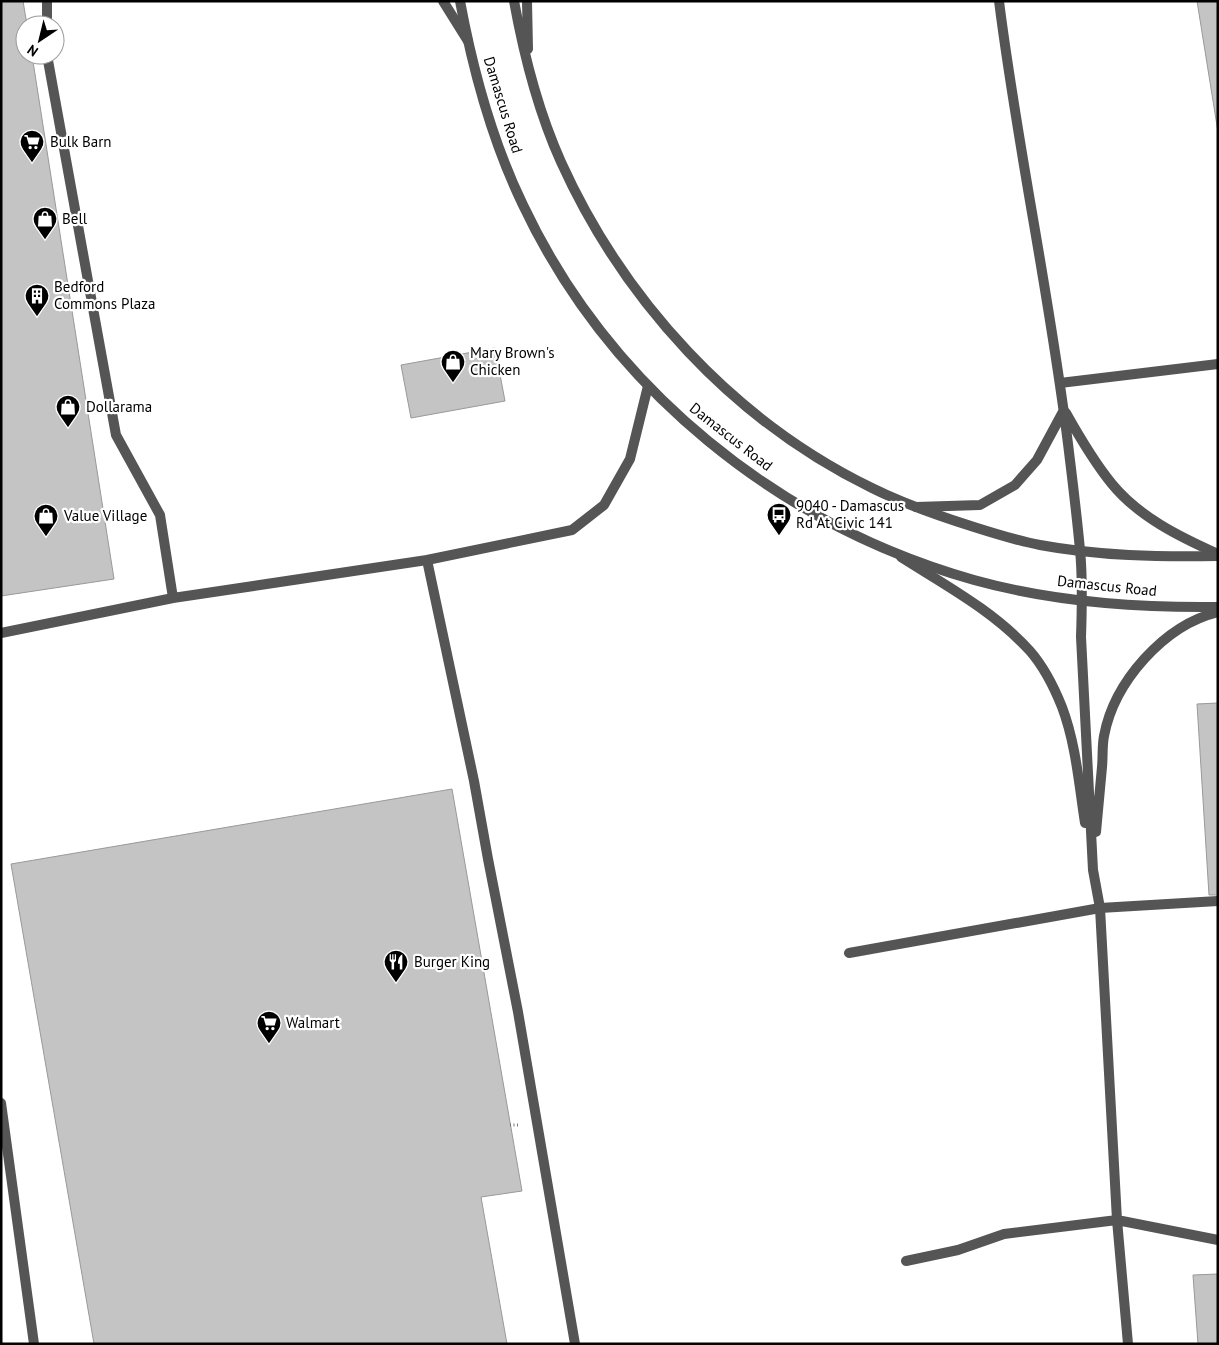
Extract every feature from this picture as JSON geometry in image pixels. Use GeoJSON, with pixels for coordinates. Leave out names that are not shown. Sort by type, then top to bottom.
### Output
{"type":"FeatureCollection","features":[{"type":"Feature","properties":{"kind":"street"},"geometry":{"type":"LineString","coordinates":[[47,1],[47,15]]}},
{"type":"Feature","properties":{"kind":"street"},"geometry":{"type":"LineString","coordinates":[[443,1],[469,43]]}},
{"type":"Feature","properties":{"kind":"street","name":"Damascus Road"},"geometry":{"type":"LineString","coordinates":[[460,1],[487,113],[522,205],[546,249],[572,292],[634,372],[669,408],[707,440],[747,471],[790,499],[834,524],[927,565],[975,580],[1023,591],[1082,600],[1169,608],[1218,607]]}},
{"type":"Feature","properties":{"kind":"street"},"geometry":{"type":"LineString","coordinates":[[514,1],[520,36],[544,119],[560,161],[602,241],[639,294],[687,351],[720,384],[756,414],[793,442],[832,467],[872,489],[915,507],[1001,535],[1080,551],[1132,555],[1218,555]]}},
{"type":"Feature","properties":{"kind":"street"},"geometry":{"type":"LineString","coordinates":[[527,1],[528,52],[534,87]]}},
{"type":"Feature","properties":{"kind":"street"},"geometry":{"type":"LineString","coordinates":[[998,1],[1033,226],[1049,307],[1064,410],[1080,551],[1082,646],[1093,870]]}},
{"type":"Feature","properties":{"kind":"street"},"geometry":{"type":"LineString","coordinates":[[49,65],[116,435],[160,515],[173,598]]}},
{"type":"Feature","properties":{"kind":"street"},"geometry":{"type":"LineString","coordinates":[[1060,383],[1218,364]]}},
{"type":"Feature","properties":{"kind":"street"},"geometry":{"type":"LineString","coordinates":[[1,633],[173,598],[427,560],[572,530],[604,505],[630,459],[648,386]]}},
{"type":"Feature","properties":{"kind":"street"},"geometry":{"type":"LineString","coordinates":[[915,507],[980,505],[1014,485],[1037,460],[1064,410]]}},
{"type":"Feature","properties":{"kind":"street"},"geometry":{"type":"LineString","coordinates":[[1064,410],[1089,453],[1113,486],[1160,525],[1218,555]]}},
{"type":"Feature","properties":{"kind":"street"},"geometry":{"type":"LineString","coordinates":[[892,551],[949,586],[1006,628],[1030,652],[1049,678],[1062,708],[1071,739],[1100,908],[1117,1220],[1128,1344]]}},
{"type":"Feature","properties":{"kind":"street"},"geometry":{"type":"LineString","coordinates":[[427,560],[474,781],[489,868],[518,1012],[575,1344]]}},
{"type":"Feature","properties":{"kind":"street"},"geometry":{"type":"LineString","coordinates":[[1093,870],[1104,736],[1112,709],[1124,685],[1140,663],[1160,644],[1183,627],[1209,614],[1218,612]]}},
{"type":"Feature","properties":{"kind":"street"},"geometry":{"type":"LineString","coordinates":[[849,952],[1100,908],[1218,901]]}},
{"type":"Feature","properties":{"kind":"street"},"geometry":{"type":"LineString","coordinates":[[1,1103],[34,1344]]}},
{"type":"Feature","properties":{"kind":"street"},"geometry":{"type":"LineString","coordinates":[[906,1260],[958,1250],[1004,1234],[1117,1220],[1218,1240]]}},
{"type":"Feature","properties":{"kind":"building","name":"Bedford Commons Plaza"},"geometry":{"type":"Polygon","coordinates":[[[1,1],[23,1],[25,15],[15,15],[15,65],[34,65],[114,579],[1,596],[1,1]]]}},
{"type":"Feature","properties":{"kind":"building"},"geometry":{"type":"Polygon","coordinates":[[[1197,1],[1218,1],[1218,132],[1197,1]]]}},
{"type":"Feature","properties":{"kind":"building","name":"Mary Brown's Chicken"},"geometry":{"type":"Polygon","coordinates":[[[495,348],[505,401],[411,418],[401,365],[495,348]]]}},
{"type":"Feature","properties":{"kind":"building"},"geometry":{"type":"Polygon","coordinates":[[[1218,703],[1218,895],[1209,895],[1197,704],[1218,703]]]}},
{"type":"Feature","properties":{"kind":"building","name":"Walmart"},"geometry":{"type":"Polygon","coordinates":[[[452,789],[522,1191],[481,1197],[507,1344],[94,1344],[11,864],[452,789]]]}},
{"type":"Feature","properties":{"kind":"building"},"geometry":{"type":"Polygon","coordinates":[[[1218,1274],[1218,1344],[1198,1344],[1193,1275],[1218,1274]]]}},
{"type":"Feature","properties":{"kind":"place","name":"Bulk Barn"},"geometry":{"type":"Point","coordinates":[32,163]}},
{"type":"Feature","properties":{"kind":"place","name":"Bell"},"geometry":{"type":"Point","coordinates":[45,240]}},
{"type":"Feature","properties":{"kind":"place","name":"Bedford Commons Plaza"},"geometry":{"type":"Point","coordinates":[37,317]}},
{"type":"Feature","properties":{"kind":"place","name":"Mary Brown's Chicken"},"geometry":{"type":"Point","coordinates":[453,383]}},
{"type":"Feature","properties":{"kind":"place","name":"Dollarama"},"geometry":{"type":"Point","coordinates":[68,428]}},
{"type":"Feature","properties":{"kind":"place","name":"9040 - Damascus Rd At Civic 141"},"geometry":{"type":"Point","coordinates":[779,536]}},
{"type":"Feature","properties":{"kind":"place","name":"Value Village"},"geometry":{"type":"Point","coordinates":[46,537]}},
{"type":"Feature","properties":{"kind":"place","name":"Burger King"},"geometry":{"type":"Point","coordinates":[396,983]}},
{"type":"Feature","properties":{"kind":"place","name":"Walmart"},"geometry":{"type":"Point","coordinates":[269,1044]}}]}
